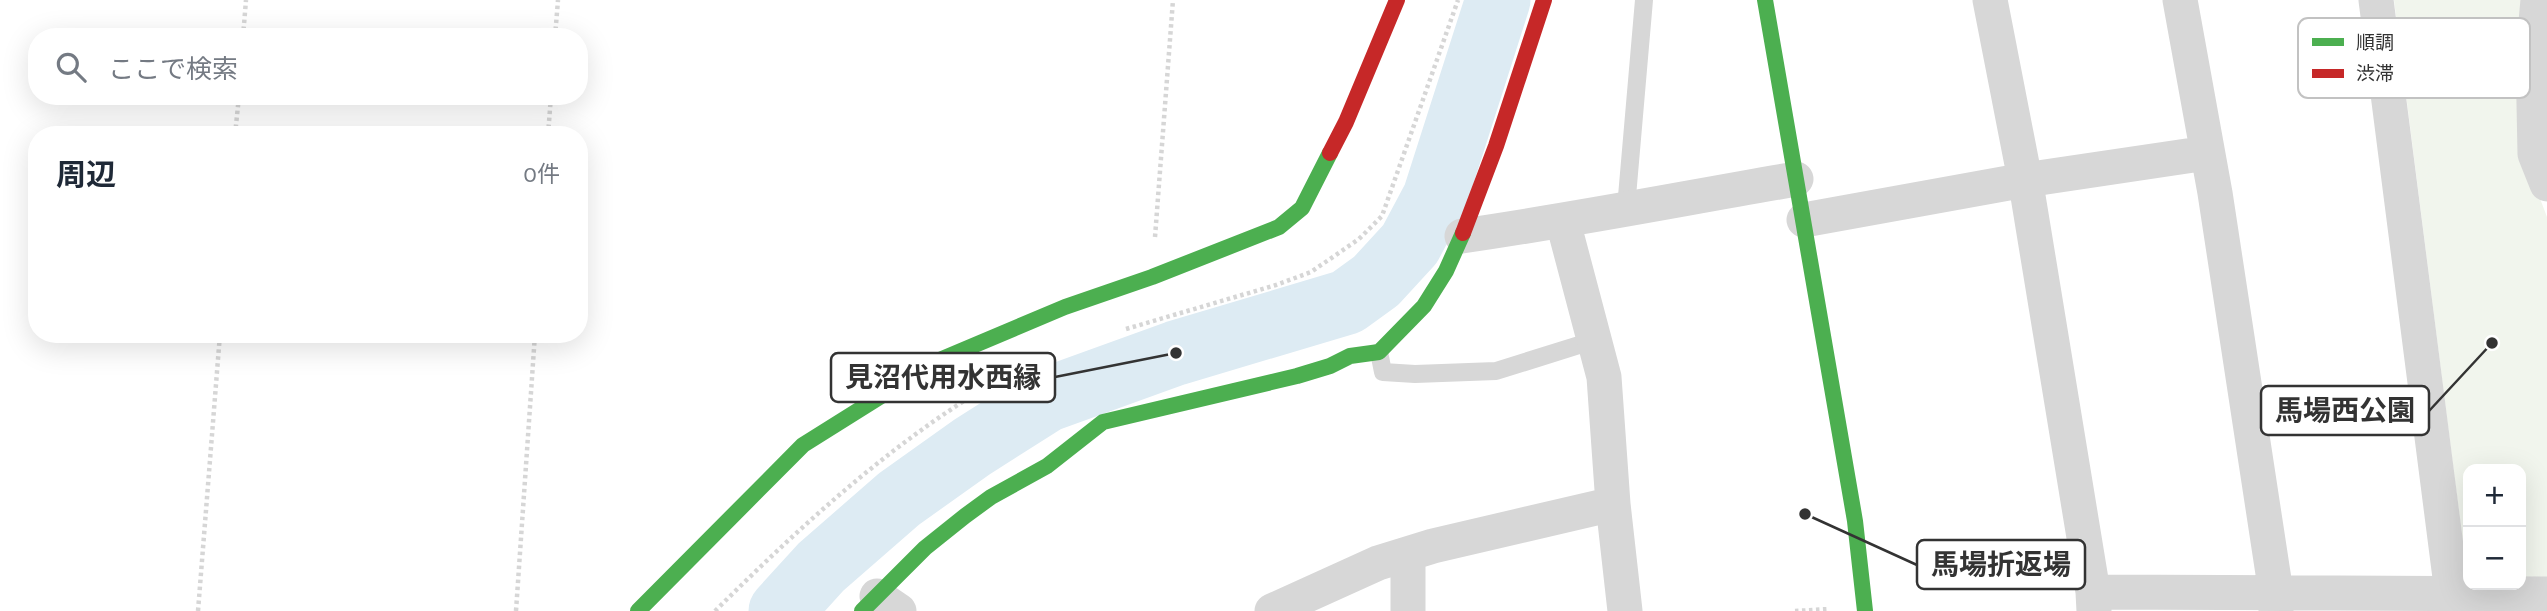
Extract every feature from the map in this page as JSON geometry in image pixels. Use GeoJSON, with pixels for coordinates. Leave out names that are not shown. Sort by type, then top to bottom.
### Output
{"type":"FeatureCollection","features":[{"type":"Feature","properties":{"kind":"street"},"geometry":{"type":"LineString","coordinates":[[638,611],[803,445],[937,361],[1065,307],[1152,277],[1279,227],[1302,208],[1346,122],[1397,0]]}},
{"type":"Feature","properties":{"kind":"street"},"geometry":{"type":"LineString","coordinates":[[879,606],[925,548],[991,497],[1047,466],[1103,422],[1297,376],[1330,366],[1350,356],[1379,352],[1424,306],[1446,271],[1496,146],[1544,0]]}},
{"type":"Feature","properties":{"kind":"street"},"geometry":{"type":"LineString","coordinates":[[1765,0],[1855,521],[1865,611]]}},
{"type":"Feature","properties":{"kind":"street"},"geometry":{"type":"LineString","coordinates":[[1990,0],[2025,180],[2093,601],[2276,602],[2452,593],[2529,599]]}},
{"type":"Feature","properties":{"kind":"street"},"geometry":{"type":"LineString","coordinates":[[2180,0],[2207,153],[2276,602]]}},
{"type":"Feature","properties":{"kind":"street"},"geometry":{"type":"LineString","coordinates":[[2376,0],[2378,18]]}},
{"type":"Feature","properties":{"kind":"street"},"geometry":{"type":"LineString","coordinates":[[2538,0],[2533,54],[2535,154],[2547,184]]}},
{"type":"Feature","properties":{"kind":"street"},"geometry":{"type":"LineString","coordinates":[[2389,98],[2452,593]]}},
{"type":"Feature","properties":{"kind":"street"},"geometry":{"type":"LineString","coordinates":[[1804,220],[2025,180],[2207,153]]}},
{"type":"Feature","properties":{"kind":"street"},"geometry":{"type":"LineString","coordinates":[[1462,236],[1563,222],[1626,208],[1796,179]]}},
{"type":"Feature","properties":{"kind":"street"},"geometry":{"type":"LineString","coordinates":[[1563,222],[1604,377],[1613,504],[1625,611]]}},
{"type":"Feature","properties":{"kind":"street"},"geometry":{"type":"LineString","coordinates":[[1272,611],[1378,563],[1433,545],[1613,504]]}},
{"type":"Feature","properties":{"kind":"street"},"geometry":{"type":"LineString","coordinates":[[1408,555],[1408,611]]}},
{"type":"Feature","properties":{"kind":"lane"},"geometry":{"type":"LineString","coordinates":[[1626,208],[1644,0]]}},
{"type":"Feature","properties":{"kind":"lane"},"geometry":{"type":"LineString","coordinates":[[1379,352],[1383,372],[1415,374],[1496,371],[1595,340]]}},
{"type":"Feature","properties":{"kind":"path"},"geometry":{"type":"LineString","coordinates":[[244,28],[246,0]]}},
{"type":"Feature","properties":{"kind":"path"},"geometry":{"type":"LineString","coordinates":[[556,28],[558,0]]}},
{"type":"Feature","properties":{"kind":"path"},"geometry":{"type":"LineString","coordinates":[[1152,277],[1173,0]]}},
{"type":"Feature","properties":{"kind":"path"},"geometry":{"type":"LineString","coordinates":[[237,126],[238,105]]}},
{"type":"Feature","properties":{"kind":"path"},"geometry":{"type":"LineString","coordinates":[[549,126],[550,105]]}},
{"type":"Feature","properties":{"kind":"path"},"geometry":{"type":"LineString","coordinates":[[198,611],[219,343]]}},
{"type":"Feature","properties":{"kind":"path"},"geometry":{"type":"LineString","coordinates":[[516,611],[534,343]]}},
{"type":"Feature","properties":{"kind":"path"},"geometry":{"type":"LineString","coordinates":[[1795,611],[1830,609]]}},
{"type":"Feature","properties":{"kind":"shaded area"},"geometry":{"type":"Polygon","coordinates":[[[2394,0],[2530,0],[2529,18],[2396,18],[2394,0]]]}},
{"type":"Feature","properties":{"kind":"shaded area"},"geometry":{"type":"Polygon","coordinates":[[[2406,98],[2526,98],[2524,156],[2547,217],[2547,581],[2526,581],[2526,464],[2463,464],[2463,543],[2406,98]]]}},
{"type":"Feature","properties":{"kind":"waterway"},"geometry":{"type":"LineString","coordinates":[[781,611],[821,567],[899,499],[972,447],[1046,400],[1176,353],[1347,302],[1376,281],[1410,244],[1435,197],[1498,0]]}},
{"type":"Feature","properties":{"kind":"traffic: fast"},"geometry":{"type":"LineString","coordinates":[[1765,0],[1855,521],[1865,611]]}},
{"type":"Feature","properties":{"kind":"traffic: fast"},"geometry":{"type":"LineString","coordinates":[[638,611],[803,445],[937,361],[1065,307],[1152,277],[1279,227],[1302,208],[1330,153]]}},
{"type":"Feature","properties":{"kind":"traffic: fast"},"geometry":{"type":"LineString","coordinates":[[862,611],[925,548],[965,516],[991,497],[1047,466],[1103,422],[1297,376],[1330,366],[1350,356],[1379,352],[1424,306],[1446,271],[1463,233]]}},
{"type":"Feature","properties":{"kind":"traffic: jam"},"geometry":{"type":"LineString","coordinates":[[1330,153],[1346,122],[1397,0]]}},
{"type":"Feature","properties":{"kind":"traffic: jam"},"geometry":{"type":"LineString","coordinates":[[1463,233],[1496,146],[1544,0]]}},
{"type":"Feature","properties":{"kind":"place","name":"馬場西公園"},"geometry":{"type":"Point","coordinates":[2492,343]}},
{"type":"Feature","properties":{"kind":"place","name":"見沼代用水西縁"},"geometry":{"type":"Point","coordinates":[1176,353]}},
{"type":"Feature","properties":{"kind":"place","name":"馬場折返場"},"geometry":{"type":"Point","coordinates":[1805,514]}}]}
